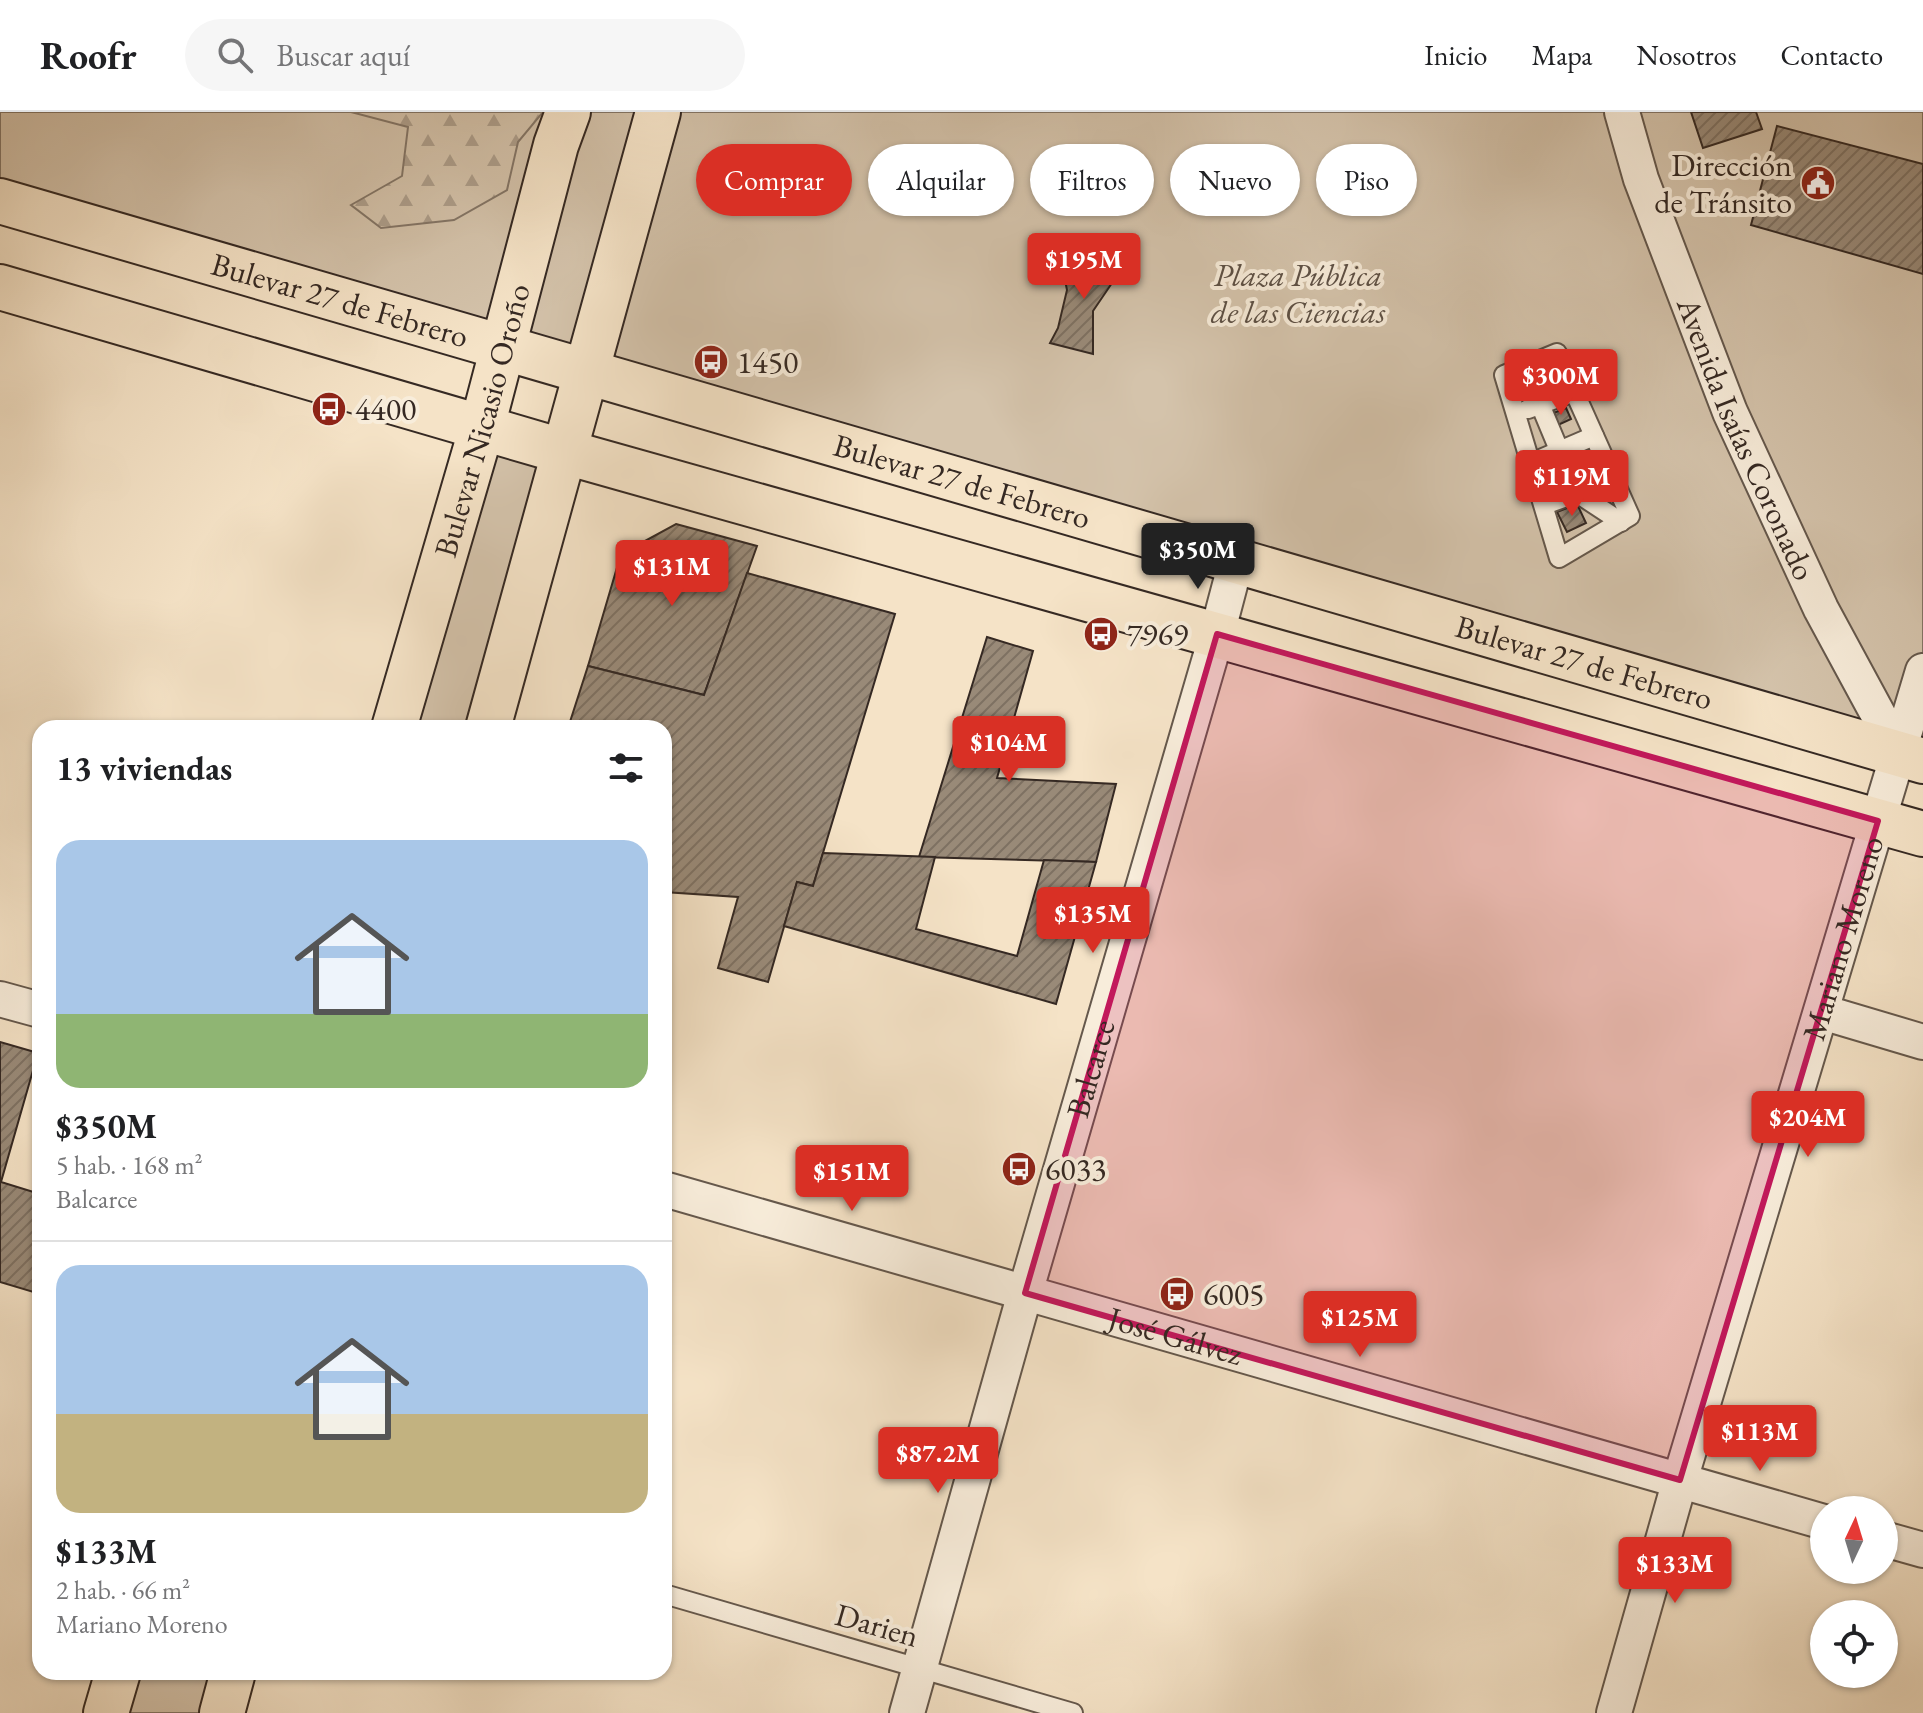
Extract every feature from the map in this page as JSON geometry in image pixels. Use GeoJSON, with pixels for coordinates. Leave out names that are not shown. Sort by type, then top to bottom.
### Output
{"type":"FeatureCollection","features":[{"type":"Feature","properties":{"kind":"main road","name":"Bulevar Nicasio Oroño"},"geometry":{"type":"LineString","coordinates":[[396,720],[482,427],[556,145],[568,112]]}},
{"type":"Feature","properties":{"kind":"main road"},"geometry":{"type":"LineString","coordinates":[[490,720],[658,112]]}},
{"type":"Feature","properties":{"kind":"main road","name":"Bulevar 27 de Febrero"},"geometry":{"type":"LineString","coordinates":[[0,201],[1911,758]]}},
{"type":"Feature","properties":{"kind":"main road"},"geometry":{"type":"LineString","coordinates":[[0,287],[562,451],[1923,834]]}},
{"type":"Feature","properties":{"kind":"main road"},"geometry":{"type":"LineString","coordinates":[[106,1713],[116,1680]]}},
{"type":"Feature","properties":{"kind":"main road"},"geometry":{"type":"LineString","coordinates":[[222,1713],[231,1680]]}},
{"type":"Feature","properties":{"kind":"street","name":"Avenida Isaías Coronado"},"geometry":{"type":"LineString","coordinates":[[1622,112],[1641,179],[1730,412],[1821,609],[1911,758]]}},
{"type":"Feature","properties":{"kind":"street","name":"Balcarce"},"geometry":{"type":"LineString","coordinates":[[907,1713],[1236,562]]}},
{"type":"Feature","properties":{"kind":"street","name":"Mariano Moreno"},"geometry":{"type":"LineString","coordinates":[[1614,1713],[1680,1480],[1878,821],[1911,758],[1923,671]]}},
{"type":"Feature","properties":{"kind":"street"},"geometry":{"type":"LineString","coordinates":[[0,999],[32,1008]]}},
{"type":"Feature","properties":{"kind":"street"},"geometry":{"type":"LineString","coordinates":[[1822,1012],[1923,1042]]}},
{"type":"Feature","properties":{"kind":"street","name":"José Gálvez"},"geometry":{"type":"LineString","coordinates":[[672,1191],[1810,1518]]}},
{"type":"Feature","properties":{"kind":"street"},"geometry":{"type":"LineString","coordinates":[[1898,1543],[1923,1550]]}},
{"type":"Feature","properties":{"kind":"lane"},"geometry":{"type":"LineString","coordinates":[[1557,353],[1614,480],[1625,519],[1559,558],[1504,375],[1557,353]]}},
{"type":"Feature","properties":{"kind":"lane"},"geometry":{"type":"LineString","coordinates":[[1524,366],[1577,493],[1625,519]]}},
{"type":"Feature","properties":{"kind":"lane"},"geometry":{"type":"LineString","coordinates":[[1516,413],[1574,392]]}},
{"type":"Feature","properties":{"kind":"lane"},"geometry":{"type":"LineString","coordinates":[[1531,463],[1594,436]]}},
{"type":"Feature","properties":{"kind":"lane"},"geometry":{"type":"LineString","coordinates":[[1544,505],[1614,480]]}},
{"type":"Feature","properties":{"kind":"lane","name":"Darien"},"geometry":{"type":"LineString","coordinates":[[672,1596],[1073,1713]]}},
{"type":"Feature","properties":{"kind":"highlighted area"},"geometry":{"type":"Polygon","coordinates":[[[1217,634],[1878,821],[1680,1480],[1025,1293],[1217,634]]]}},
{"type":"Feature","properties":{"kind":"green space","name":"Plaza Pública de las Ciencias"},"geometry":{"type":"Polygon","coordinates":[[[0,112],[1923,112],[1923,671],[1900,755],[0,201],[0,112]]]}},
{"type":"Feature","properties":{"kind":"green space"},"geometry":{"type":"Polygon","coordinates":[[[351,112],[543,112],[518,142],[507,190],[454,220],[381,228],[351,205],[402,176],[408,127],[351,112]]]}},
{"type":"Feature","properties":{"kind":"green space"},"geometry":{"type":"Polygon","coordinates":[[[482,427],[562,451],[490,720],[396,720],[482,427]]]}},
{"type":"Feature","properties":{"kind":"green space"},"geometry":{"type":"Polygon","coordinates":[[[116,1680],[231,1680],[222,1713],[106,1713],[116,1680]]]}},
{"type":"Feature","properties":{"kind":"building"},"geometry":{"type":"Polygon","coordinates":[[[1691,112],[1756,112],[1762,129],[1703,148],[1691,112]]]}},
{"type":"Feature","properties":{"kind":"building","name":"Dirección de Tránsito"},"geometry":{"type":"Polygon","coordinates":[[[1777,126],[1923,164],[1923,274],[1751,225],[1777,126]]]}},
{"type":"Feature","properties":{"kind":"building"},"geometry":{"type":"Polygon","coordinates":[[[1072,256],[1082,267],[1098,268],[1113,260],[1126,258],[1130,263],[1093,311],[1093,354],[1050,343],[1058,328],[1067,290],[1061,260],[1072,256]]]}},
{"type":"Feature","properties":{"kind":"building"},"geometry":{"type":"Polygon","coordinates":[[[1547,371],[1553,385],[1543,389],[1537,376],[1547,371]]]}},
{"type":"Feature","properties":{"kind":"building"},"geometry":{"type":"Polygon","coordinates":[[[1566,408],[1571,419],[1556,426],[1551,414],[1566,408]]]}},
{"type":"Feature","properties":{"kind":"building"},"geometry":{"type":"Polygon","coordinates":[[[1577,504],[1586,523],[1567,532],[1557,512],[1577,504]]]}},
{"type":"Feature","properties":{"kind":"building"},"geometry":{"type":"Polygon","coordinates":[[[676,524],[757,546],[704,695],[588,666],[621,554],[676,524]]]}},
{"type":"Feature","properties":{"kind":"building"},"geometry":{"type":"Polygon","coordinates":[[[747,573],[895,614],[813,886],[797,882],[768,982],[718,968],[738,897],[672,893],[672,720],[571,720],[588,666],[704,695],[747,573]]]}},
{"type":"Feature","properties":{"kind":"building"},"geometry":{"type":"Polygon","coordinates":[[[987,637],[1033,651],[997,778],[1116,784],[1096,862],[919,857],[987,637]]]}},
{"type":"Feature","properties":{"kind":"building"},"geometry":{"type":"Polygon","coordinates":[[[823,853],[935,857],[916,929],[1017,956],[1044,860],[1096,862],[1056,1004],[784,926],[797,882],[813,886],[823,853]]]}},
{"type":"Feature","properties":{"kind":"building"},"geometry":{"type":"Polygon","coordinates":[[[0,1042],[32,1051],[32,1074],[1,1182],[32,1192],[32,1292],[0,1282],[0,1042]]]}},
{"type":"Feature","properties":{"kind":"place","name":"Dirección de Tránsito"},"geometry":{"type":"Point","coordinates":[1818,183]}},
{"type":"Feature","properties":{"kind":"place","name":"1450"},"geometry":{"type":"Point","coordinates":[711,362]}},
{"type":"Feature","properties":{"kind":"place","name":"4400"},"geometry":{"type":"Point","coordinates":[329,409]}},
{"type":"Feature","properties":{"kind":"place","name":"7969"},"geometry":{"type":"Point","coordinates":[1101,634]}},
{"type":"Feature","properties":{"kind":"place","name":"6033"},"geometry":{"type":"Point","coordinates":[1019,1169]}},
{"type":"Feature","properties":{"kind":"place","name":"6005"},"geometry":{"type":"Point","coordinates":[1177,1294]}}]}
